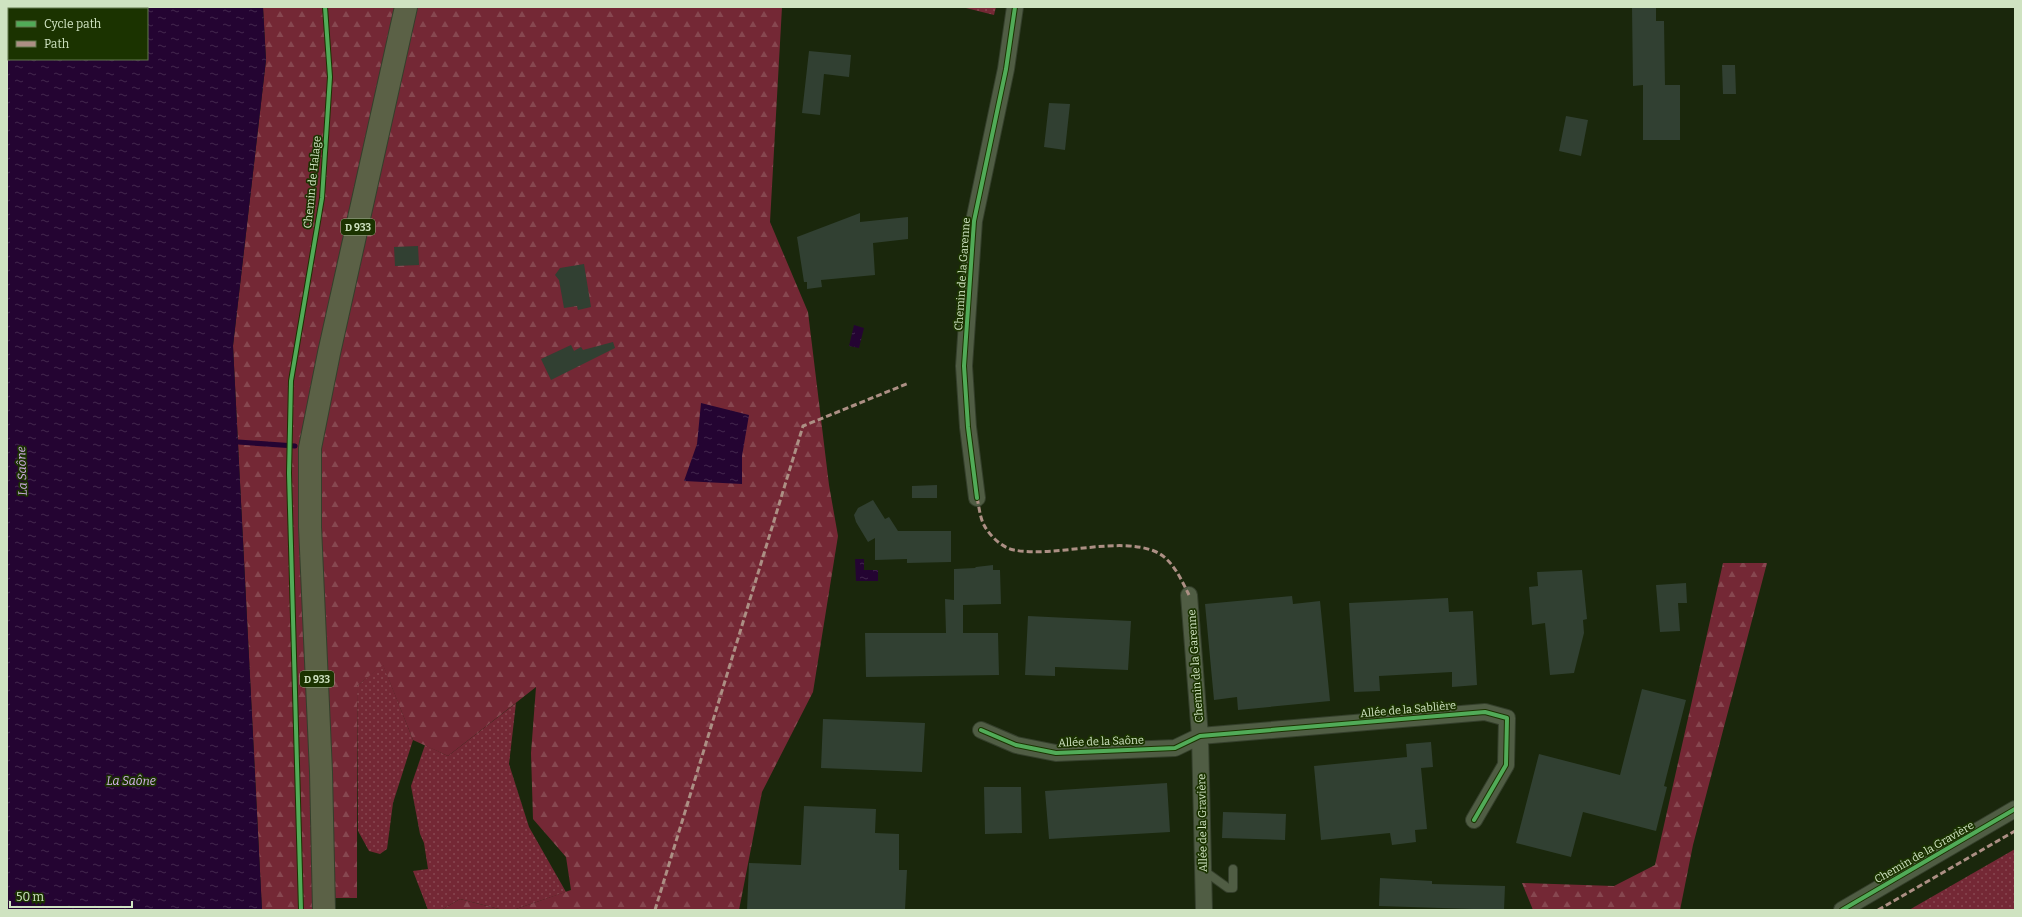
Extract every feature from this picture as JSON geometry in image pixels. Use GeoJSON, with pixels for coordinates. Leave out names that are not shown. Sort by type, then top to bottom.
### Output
{"type":"FeatureCollection","features":[{"type":"Feature","properties":{"kind":"main road","name":"D 933"},"geometry":{"type":"LineString","coordinates":[[324,910],[321,772],[310,527],[310,448],[329,353],[406,7]]}},
{"type":"Feature","properties":{"kind":"street","name":"Chemin de la Garenne"},"geometry":{"type":"LineString","coordinates":[[977,498],[968,427],[964,366],[974,221],[1006,69],[1015,7]]}},
{"type":"Feature","properties":{"kind":"street","name":"Chemin de la Garenne"},"geometry":{"type":"LineString","coordinates":[[1189,595],[1200,736]]}},
{"type":"Feature","properties":{"kind":"street","name":"Allée de la Sablière"},"geometry":{"type":"LineString","coordinates":[[1200,736],[1485,712],[1507,718],[1506,765],[1474,820]]}},
{"type":"Feature","properties":{"kind":"street","name":"Allée de la Saône"},"geometry":{"type":"LineString","coordinates":[[980,730],[1016,745],[1056,753],[1175,748],[1200,736]]}},
{"type":"Feature","properties":{"kind":"street","name":"Allée de la Gravière"},"geometry":{"type":"LineString","coordinates":[[1200,736],[1204,910]]}},
{"type":"Feature","properties":{"kind":"street","name":"Chemin de la Gravière"},"geometry":{"type":"LineString","coordinates":[[1842,910],[2015,809]]}},
{"type":"Feature","properties":{"kind":"lane"},"geometry":{"type":"LineString","coordinates":[[1202,870],[1228,888],[1233,888],[1233,868]]}},
{"type":"Feature","properties":{"kind":"green space"},"geometry":{"type":"Polygon","coordinates":[[[263,7],[782,7],[770,222],[808,312],[829,485],[838,536],[813,692],[762,792],[739,910],[513,910],[571,890],[566,857],[533,819],[531,753],[536,687],[448,756],[413,740],[383,665],[357,686],[357,898],[336,898],[312,905],[312,910],[262,910],[233,346],[266,60],[263,7]]]}},
{"type":"Feature","properties":{"kind":"green space"},"geometry":{"type":"Polygon","coordinates":[[[962,7],[996,7],[994,15],[962,7]]]}},
{"type":"Feature","properties":{"kind":"green space"},"geometry":{"type":"Polygon","coordinates":[[[1723,563],[1767,563],[1693,845],[1680,910],[1533,910],[1522,883],[1614,886],[1655,865],[1723,563]]]}},
{"type":"Feature","properties":{"kind":"green space"},"geometry":{"type":"Polygon","coordinates":[[[383,664],[413,740],[393,803],[387,849],[380,854],[369,851],[358,831],[357,686],[383,664]]]}},
{"type":"Feature","properties":{"kind":"green space"},"geometry":{"type":"Polygon","coordinates":[[[516,703],[509,764],[529,827],[566,892],[513,910],[503,910],[460,899],[441,910],[428,910],[413,871],[428,869],[424,843],[420,834],[411,786],[425,745],[448,756],[516,703]]]}},
{"type":"Feature","properties":{"kind":"green space"},"geometry":{"type":"Polygon","coordinates":[[[2015,849],[2015,910],[1909,910],[2015,849]]]}},
{"type":"Feature","properties":{"kind":"green space"},"geometry":{"type":"Polygon","coordinates":[[[460,899],[503,910],[441,910],[460,899]]]}},
{"type":"Feature","properties":{"kind":"water","name":"La Saône"},"geometry":{"type":"Polygon","coordinates":[[[7,7],[263,7],[266,60],[233,346],[262,910],[7,910],[7,7]]]}},
{"type":"Feature","properties":{"kind":"water"},"geometry":{"type":"Polygon","coordinates":[[[854,325],[864,328],[859,348],[849,346],[854,325]]]}},
{"type":"Feature","properties":{"kind":"water"},"geometry":{"type":"Polygon","coordinates":[[[701,403],[749,415],[742,456],[742,484],[684,481],[697,444],[701,403]]]}},
{"type":"Feature","properties":{"kind":"water"},"geometry":{"type":"Polygon","coordinates":[[[855,559],[864,559],[864,570],[878,570],[878,581],[856,581],[855,559]]]}},
{"type":"Feature","properties":{"kind":"building"},"geometry":{"type":"Polygon","coordinates":[[[1632,7],[1656,7],[1656,21],[1664,21],[1665,85],[1680,85],[1680,140],[1643,140],[1643,85],[1633,86],[1632,7]]]}},
{"type":"Feature","properties":{"kind":"building"},"geometry":{"type":"Polygon","coordinates":[[[809,51],[851,55],[849,77],[824,74],[820,115],[802,113],[809,51]]]}},
{"type":"Feature","properties":{"kind":"building"},"geometry":{"type":"Polygon","coordinates":[[[1722,65],[1735,65],[1736,94],[1723,94],[1722,65]]]}},
{"type":"Feature","properties":{"kind":"building"},"geometry":{"type":"Polygon","coordinates":[[[1049,103],[1070,104],[1065,150],[1044,147],[1049,103]]]}},
{"type":"Feature","properties":{"kind":"building"},"geometry":{"type":"Polygon","coordinates":[[[1566,116],[1588,120],[1581,156],[1559,151],[1566,116]]]}},
{"type":"Feature","properties":{"kind":"building"},"geometry":{"type":"Polygon","coordinates":[[[860,213],[860,222],[908,217],[908,239],[873,243],[875,275],[821,280],[822,287],[807,289],[807,282],[804,282],[797,237],[860,213]]]}},
{"type":"Feature","properties":{"kind":"building"},"geometry":{"type":"Polygon","coordinates":[[[418,246],[419,265],[395,266],[394,247],[418,246]]]}},
{"type":"Feature","properties":{"kind":"building"},"geometry":{"type":"Polygon","coordinates":[[[584,264],[591,307],[578,310],[577,306],[564,308],[559,280],[555,275],[560,268],[584,264]]]}},
{"type":"Feature","properties":{"kind":"building"},"geometry":{"type":"Polygon","coordinates":[[[613,342],[615,348],[551,380],[541,359],[571,345],[574,351],[581,347],[583,350],[613,342]]]}},
{"type":"Feature","properties":{"kind":"building"},"geometry":{"type":"Polygon","coordinates":[[[937,485],[937,498],[912,498],[912,486],[937,485]]]}},
{"type":"Feature","properties":{"kind":"building"},"geometry":{"type":"Polygon","coordinates":[[[873,500],[885,519],[889,517],[898,531],[951,531],[951,562],[907,563],[907,559],[875,560],[875,538],[868,542],[856,522],[854,515],[858,508],[873,500]]]}},
{"type":"Feature","properties":{"kind":"building"},"geometry":{"type":"Polygon","coordinates":[[[993,565],[993,570],[1000,570],[1001,604],[963,605],[963,633],[998,633],[999,675],[866,677],[865,633],[946,633],[945,599],[954,600],[954,569],[993,565]]]}},
{"type":"Feature","properties":{"kind":"building"},"geometry":{"type":"Polygon","coordinates":[[[1582,570],[1587,619],[1583,620],[1584,633],[1574,673],[1550,675],[1545,623],[1532,625],[1529,587],[1538,586],[1537,572],[1582,570]]]}},
{"type":"Feature","properties":{"kind":"building"},"geometry":{"type":"Polygon","coordinates":[[[1686,583],[1687,603],[1678,603],[1680,631],[1660,632],[1656,585],[1686,583]]]}},
{"type":"Feature","properties":{"kind":"building"},"geometry":{"type":"Polygon","coordinates":[[[1292,596],[1293,604],[1320,601],[1330,701],[1238,710],[1237,697],[1214,700],[1205,604],[1292,596]]]}},
{"type":"Feature","properties":{"kind":"building"},"geometry":{"type":"Polygon","coordinates":[[[1448,598],[1449,612],[1473,611],[1477,685],[1452,687],[1452,672],[1379,676],[1380,691],[1354,692],[1349,603],[1448,598]]]}},
{"type":"Feature","properties":{"kind":"building"},"geometry":{"type":"Polygon","coordinates":[[[1028,616],[1131,621],[1128,670],[1055,667],[1055,676],[1025,675],[1028,616]]]}},
{"type":"Feature","properties":{"kind":"building"},"geometry":{"type":"Polygon","coordinates":[[[1642,689],[1686,700],[1664,786],[1667,787],[1656,831],[1583,812],[1571,857],[1516,843],[1539,754],[1620,775],[1642,689]]]}},
{"type":"Feature","properties":{"kind":"building"},"geometry":{"type":"Polygon","coordinates":[[[823,719],[925,723],[922,772],[821,768],[823,719]]]}},
{"type":"Feature","properties":{"kind":"building"},"geometry":{"type":"Polygon","coordinates":[[[1431,742],[1433,767],[1421,768],[1427,829],[1415,830],[1416,842],[1392,845],[1390,833],[1321,840],[1314,766],[1407,757],[1406,744],[1431,742]]]}},
{"type":"Feature","properties":{"kind":"building"},"geometry":{"type":"Polygon","coordinates":[[[1167,783],[1170,832],[1049,839],[1045,791],[1167,783]]]}},
{"type":"Feature","properties":{"kind":"building"},"geometry":{"type":"Polygon","coordinates":[[[984,787],[1021,787],[1022,833],[985,834],[984,787]]]}},
{"type":"Feature","properties":{"kind":"building"},"geometry":{"type":"Polygon","coordinates":[[[804,806],[876,809],[875,833],[899,834],[899,870],[907,870],[905,910],[747,910],[749,863],[801,865],[804,806]]]}},
{"type":"Feature","properties":{"kind":"building"},"geometry":{"type":"Polygon","coordinates":[[[1223,812],[1286,814],[1285,840],[1222,838],[1223,812]]]}},
{"type":"Feature","properties":{"kind":"building"},"geometry":{"type":"Polygon","coordinates":[[[1380,878],[1432,881],[1432,884],[1505,886],[1504,910],[1379,906],[1380,878]]]}},
{"type":"Feature","properties":{"kind":"waterway"},"geometry":{"type":"LineString","coordinates":[[238,442],[295,446]]}},
{"type":"Feature","properties":{"kind":"marked path"},"geometry":{"type":"LineString","coordinates":[[655,910],[803,426],[909,383]]}},
{"type":"Feature","properties":{"kind":"marked path"},"geometry":{"type":"LineString","coordinates":[[977,498],[986,529],[996,540],[1009,549],[1030,552],[1104,546],[1139,547],[1154,551],[1166,559],[1183,582],[1189,595]]}},
{"type":"Feature","properties":{"kind":"marked path"},"geometry":{"type":"LineString","coordinates":[[1878,910],[2015,831]]}},
{"type":"Feature","properties":{"kind":"cycle path","name":"Chemin de Halage"},"geometry":{"type":"LineString","coordinates":[[301,910],[289,473],[291,381],[322,198],[330,77],[325,7]]}},
{"type":"Feature","properties":{"kind":"cycle path"},"geometry":{"type":"LineString","coordinates":[[977,498],[968,427],[964,366],[974,221],[1006,69],[1015,7]]}},
{"type":"Feature","properties":{"kind":"cycle path"},"geometry":{"type":"LineString","coordinates":[[981,730],[1016,745],[1056,753],[1175,748],[1200,736],[1485,712],[1507,718],[1506,765],[1474,820]]}},
{"type":"Feature","properties":{"kind":"cycle path"},"geometry":{"type":"LineString","coordinates":[[1842,910],[2015,809]]}}]}
